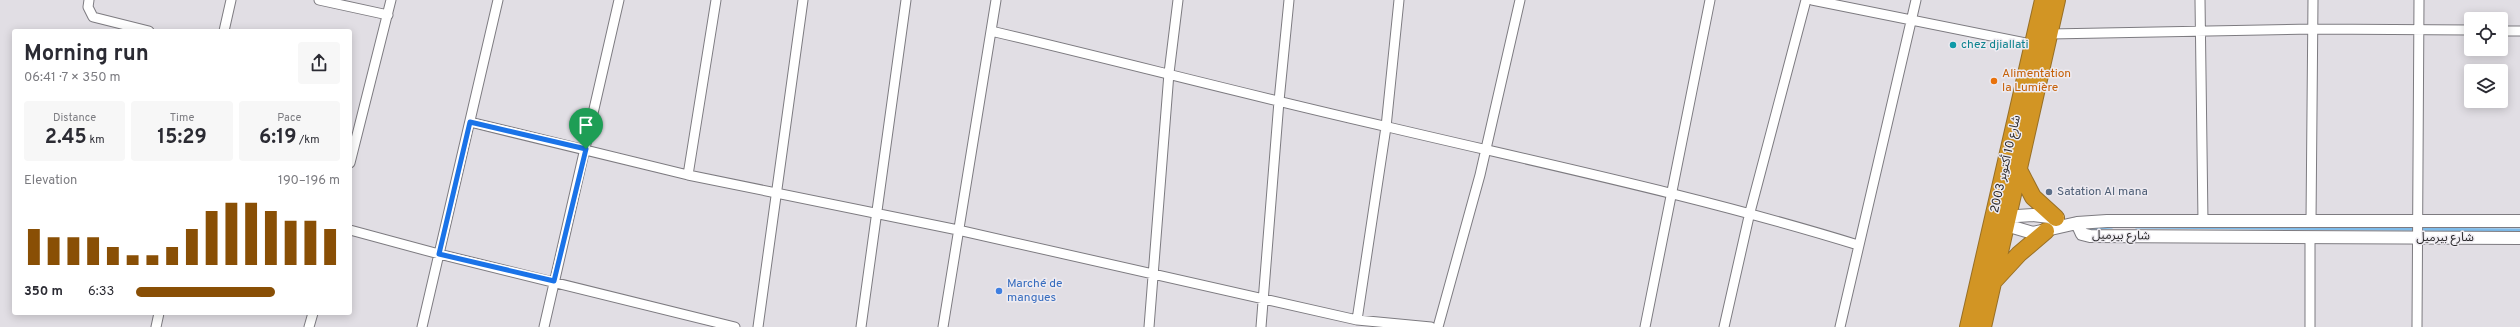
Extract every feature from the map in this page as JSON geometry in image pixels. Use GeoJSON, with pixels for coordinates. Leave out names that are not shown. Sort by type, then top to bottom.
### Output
{"type":"FeatureCollection","features":[{"type":"Feature","properties":{"kind":"highway","name":"شارع 10 أكتوبر 2003"},"geometry":{"type":"LineString","coordinates":[[1983,327],[1994,281],[2000,220],[2019,170],[2043,42],[2043,0]]}},
{"type":"Feature","properties":{"kind":"highway","name":"شارع 10 أكتوبر 2003"},"geometry":{"type":"LineString","coordinates":[[1968,327],[2000,220],[2043,42],[2057,0]]}},
{"type":"Feature","properties":{"kind":"highway"},"geometry":{"type":"LineString","coordinates":[[2019,170],[2033,197],[2056,218]]}},
{"type":"Feature","properties":{"kind":"highway"},"geometry":{"type":"LineString","coordinates":[[1994,281],[2019,254],[2046,231]]}},
{"type":"Feature","properties":{"kind":"street"},"geometry":{"type":"LineString","coordinates":[[89,0],[88,7],[93,17],[142,29]]}},
{"type":"Feature","properties":{"kind":"street"},"geometry":{"type":"LineString","coordinates":[[224,29],[231,0]]}},
{"type":"Feature","properties":{"kind":"street"},"geometry":{"type":"LineString","coordinates":[[319,0],[388,15]]}},
{"type":"Feature","properties":{"kind":"street"},"geometry":{"type":"LineString","coordinates":[[352,155],[391,0]]}},
{"type":"Feature","properties":{"kind":"street"},"geometry":{"type":"LineString","coordinates":[[422,327],[498,0]]}},
{"type":"Feature","properties":{"kind":"street"},"geometry":{"type":"LineString","coordinates":[[544,327],[619,0]]}},
{"type":"Feature","properties":{"kind":"street"},"geometry":{"type":"LineString","coordinates":[[688,175],[716,0]]}},
{"type":"Feature","properties":{"kind":"street"},"geometry":{"type":"LineString","coordinates":[[758,327],[778,193],[803,0]]}},
{"type":"Feature","properties":{"kind":"street"},"geometry":{"type":"LineString","coordinates":[[861,327],[906,0]]}},
{"type":"Feature","properties":{"kind":"street"},"geometry":{"type":"LineString","coordinates":[[943,327],[996,0]]}},
{"type":"Feature","properties":{"kind":"street"},"geometry":{"type":"LineString","coordinates":[[1149,327],[1169,73],[1178,0]]}},
{"type":"Feature","properties":{"kind":"street"},"geometry":{"type":"LineString","coordinates":[[1261,327],[1279,101],[1289,0]]}},
{"type":"Feature","properties":{"kind":"street"},"geometry":{"type":"LineString","coordinates":[[1357,320],[1386,127],[1399,0]]}},
{"type":"Feature","properties":{"kind":"street"},"geometry":{"type":"LineString","coordinates":[[1438,327],[1486,150],[1520,0]]}},
{"type":"Feature","properties":{"kind":"street"},"geometry":{"type":"LineString","coordinates":[[1646,327],[1670,193],[1710,0]]}},
{"type":"Feature","properties":{"kind":"street"},"geometry":{"type":"LineString","coordinates":[[1724,327],[1750,212],[1806,0]]}},
{"type":"Feature","properties":{"kind":"street"},"geometry":{"type":"LineString","coordinates":[[1812,0],[1840,3],[1913,19],[2043,42],[2200,31],[2313,29],[2464,30]]}},
{"type":"Feature","properties":{"kind":"street"},"geometry":{"type":"LineString","coordinates":[[1840,327],[1858,245],[1913,19],[1916,0]]}},
{"type":"Feature","properties":{"kind":"street"},"geometry":{"type":"LineString","coordinates":[[2200,0],[2203,221]]}},
{"type":"Feature","properties":{"kind":"street"},"geometry":{"type":"LineString","coordinates":[[2311,221],[2313,0]]}},
{"type":"Feature","properties":{"kind":"street"},"geometry":{"type":"LineString","coordinates":[[2417,327],[2419,0]]}},
{"type":"Feature","properties":{"kind":"street"},"geometry":{"type":"LineString","coordinates":[[991,31],[1169,73],[1386,127],[1750,212],[1858,245]]}},
{"type":"Feature","properties":{"kind":"street"},"geometry":{"type":"LineString","coordinates":[[2508,31],[2520,31]]}},
{"type":"Feature","properties":{"kind":"street"},"geometry":{"type":"LineString","coordinates":[[470,122],[688,175],[877,213],[1154,272],[1357,320],[1431,327]]}},
{"type":"Feature","properties":{"kind":"street"},"geometry":{"type":"LineString","coordinates":[[2000,220],[2056,218],[2077,223]]}},
{"type":"Feature","properties":{"kind":"street"},"geometry":{"type":"LineString","coordinates":[[2000,220],[2026,232],[2046,231],[2077,223]]}},
{"type":"Feature","properties":{"kind":"street","name":"شارع بيرميل"},"geometry":{"type":"LineString","coordinates":[[2520,221],[2203,221],[2077,223],[2079,230],[2086,236],[2520,238]]}},
{"type":"Feature","properties":{"kind":"street"},"geometry":{"type":"LineString","coordinates":[[352,231],[439,254],[554,281],[735,327]]}},
{"type":"Feature","properties":{"kind":"street"},"geometry":{"type":"LineString","coordinates":[[2310,238],[2310,327]]}},
{"type":"Feature","properties":{"kind":"street"},"geometry":{"type":"LineString","coordinates":[[156,327],[159,315]]}},
{"type":"Feature","properties":{"kind":"street"},"geometry":{"type":"LineString","coordinates":[[309,327],[312,315]]}},
{"type":"Feature","properties":{"kind":"waterway"},"geometry":{"type":"LineString","coordinates":[[2084,229],[2112,227]]}},
{"type":"Feature","properties":{"kind":"waterway"},"geometry":{"type":"LineString","coordinates":[[2136,227],[2520,230]]}},
{"type":"Feature","properties":{"kind":"place","name":"chez djiallati"},"geometry":{"type":"Point","coordinates":[1953,45]}},
{"type":"Feature","properties":{"kind":"place","name":"Alimentation la Lumière"},"geometry":{"type":"Point","coordinates":[1994,81]}},
{"type":"Feature","properties":{"kind":"place","name":"Satation Al mana"},"geometry":{"type":"Point","coordinates":[2049,192]}},
{"type":"Feature","properties":{"kind":"place","name":"Marché de mangues"},"geometry":{"type":"Point","coordinates":[999,291]}},
{"type":"Feature","properties":{"kind":"route"},"geometry":{"type":"LineString","coordinates":[[470,122],[586,149],[554,281],[439,254],[470,122]]}}]}
